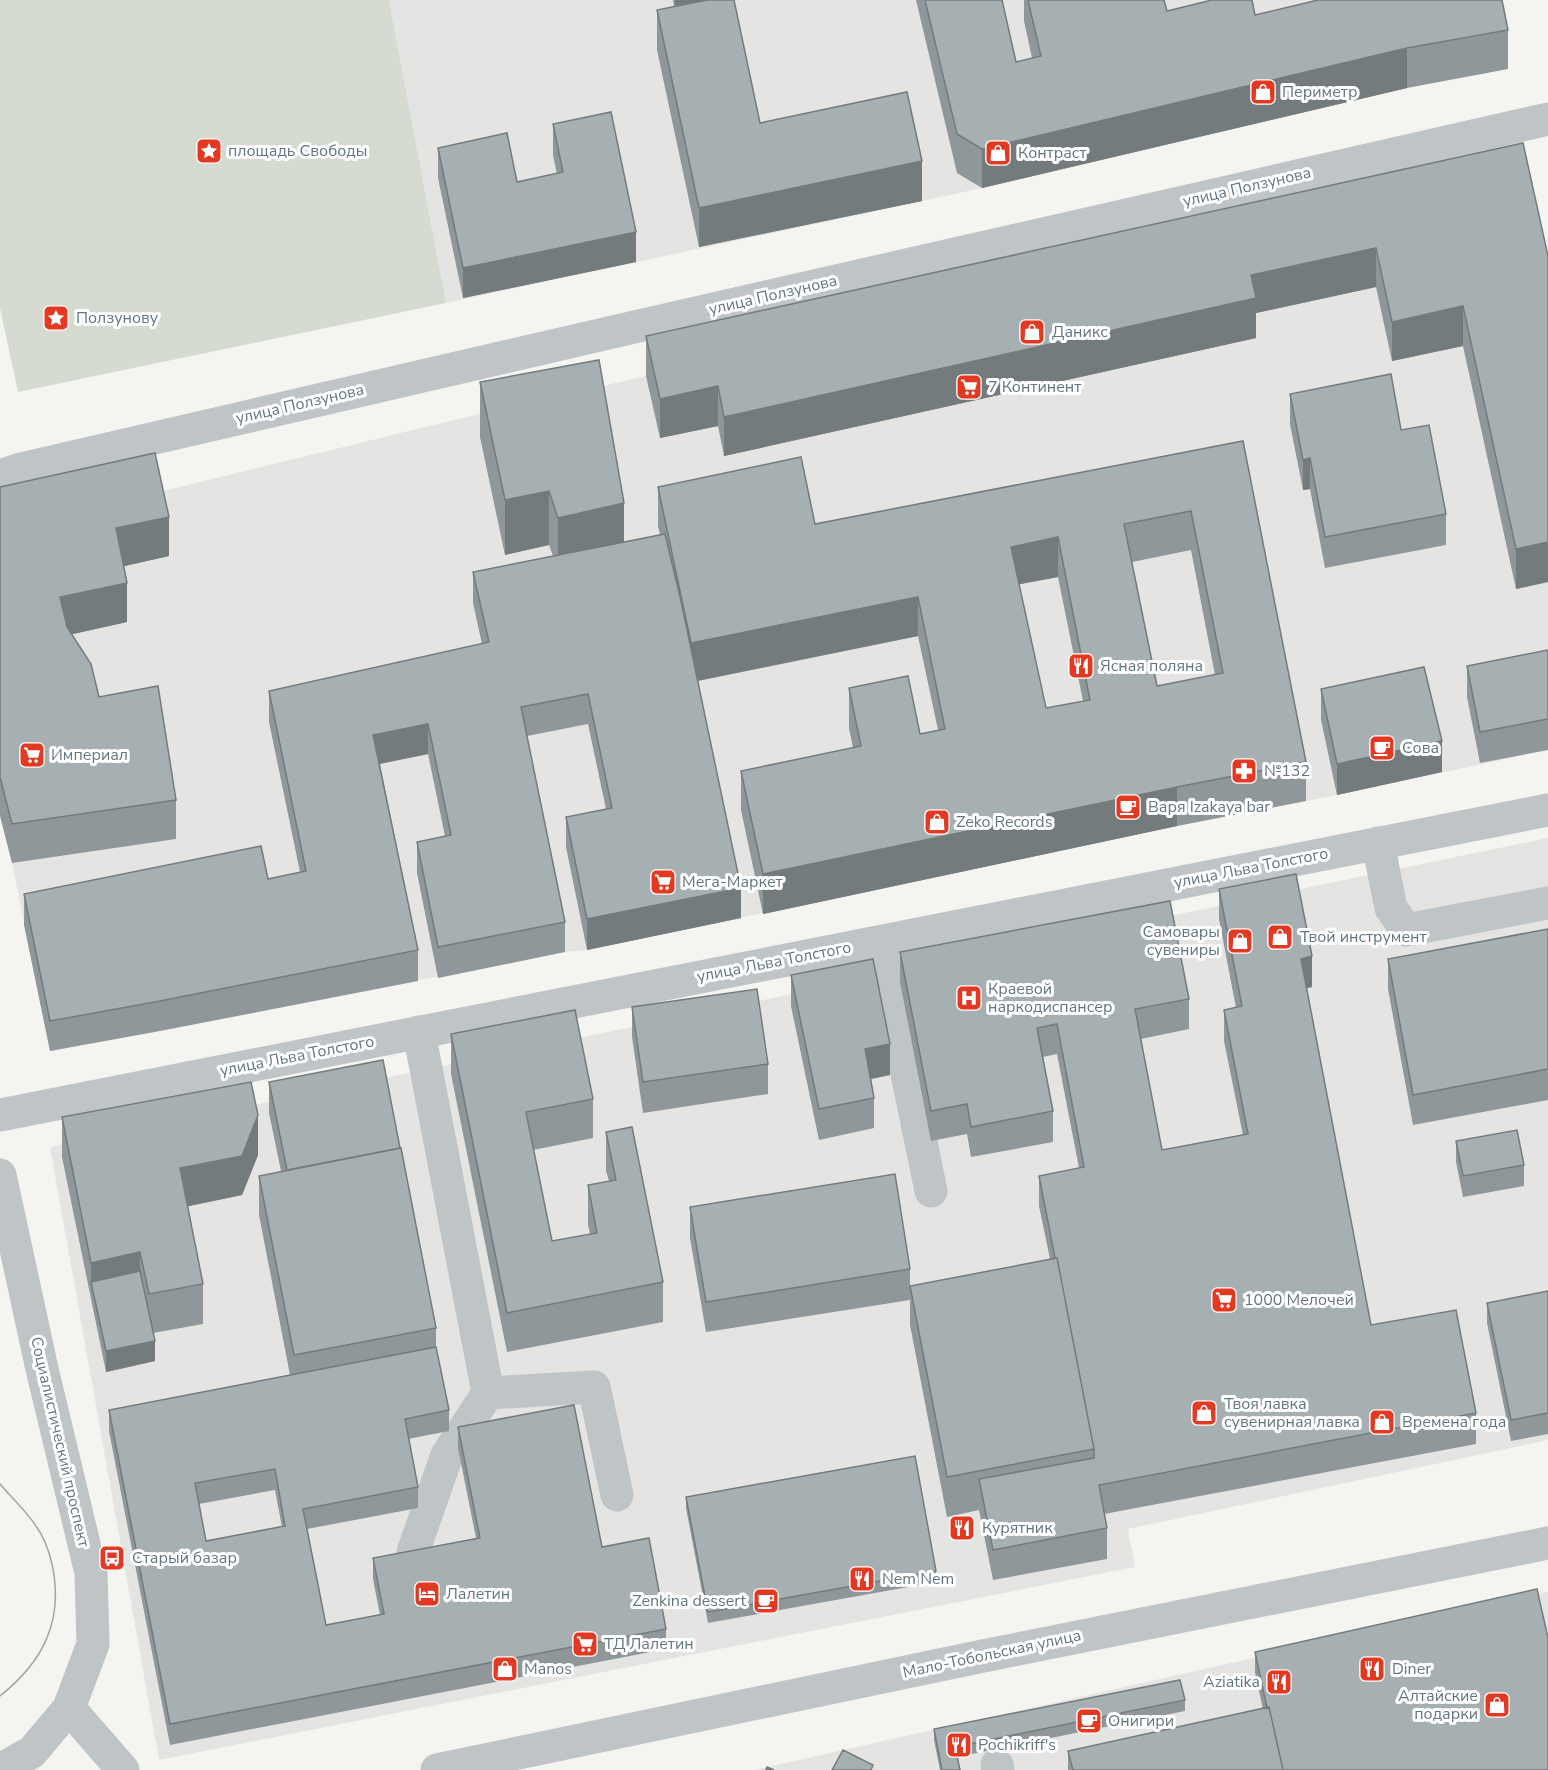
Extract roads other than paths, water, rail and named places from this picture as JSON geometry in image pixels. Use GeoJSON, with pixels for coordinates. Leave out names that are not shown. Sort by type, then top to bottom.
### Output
{"type":"FeatureCollection","features":[{"type":"Feature","properties":{"kind":"street","name":"улица Ползунова"},"geometry":{"type":"LineString","coordinates":[[0,476],[21,469],[477,363],[1548,119]]}},
{"type":"Feature","properties":{"kind":"street","name":"улица Льва Толстого"},"geometry":{"type":"LineString","coordinates":[[0,1115],[1548,810]]}},
{"type":"Feature","properties":{"kind":"street"},"geometry":{"type":"LineString","coordinates":[[1378,843],[1391,908],[1406,930],[1548,903]]}},
{"type":"Feature","properties":{"kind":"street"},"geometry":{"type":"LineString","coordinates":[[880,942],[930,1191]]}},
{"type":"Feature","properties":{"kind":"street"},"geometry":{"type":"LineString","coordinates":[[412,1552],[447,1455],[488,1393],[419,1032]]}},
{"type":"Feature","properties":{"kind":"street","name":"Социалистический проспект"},"geometry":{"type":"LineString","coordinates":[[0,1175],[42,1370],[91,1573],[93,1644],[69,1708],[32,1752],[0,1770]]}},
{"type":"Feature","properties":{"kind":"street"},"geometry":{"type":"LineString","coordinates":[[488,1393],[594,1387],[617,1495]]}},
{"type":"Feature","properties":{"kind":"street","name":"Мало-Тобольская улица"},"geometry":{"type":"LineString","coordinates":[[437,1770],[983,1656],[1548,1543]]}},
{"type":"Feature","properties":{"kind":"street"},"geometry":{"type":"LineString","coordinates":[[69,1708],[123,1770]]}},
{"type":"Feature","properties":{"kind":"tram line"},"geometry":{"type":"LineString","coordinates":[[0,1484],[28,1515],[44,1539],[52,1564],[55,1584],[55,1603],[47,1638],[39,1654],[28,1668],[0,1696]]}},
{"type":"Feature","properties":{"kind":"place","name":"Периметр"},"geometry":{"type":"Point","coordinates":[1263,92]}},
{"type":"Feature","properties":{"kind":"place","name":"площадь Свободы"},"geometry":{"type":"Point","coordinates":[209,151]}},
{"type":"Feature","properties":{"kind":"place","name":"Контраст"},"geometry":{"type":"Point","coordinates":[998,153]}},
{"type":"Feature","properties":{"kind":"place","name":"Ползунову"},"geometry":{"type":"Point","coordinates":[56,318]}},
{"type":"Feature","properties":{"kind":"place","name":"Даникс"},"geometry":{"type":"Point","coordinates":[1032,332]}},
{"type":"Feature","properties":{"kind":"place","name":"7 Континент"},"geometry":{"type":"Point","coordinates":[969,387]}},
{"type":"Feature","properties":{"kind":"place","name":"Ясная поляна"},"geometry":{"type":"Point","coordinates":[1081,666]}},
{"type":"Feature","properties":{"kind":"place","name":"Сова"},"geometry":{"type":"Point","coordinates":[1382,748]}},
{"type":"Feature","properties":{"kind":"place","name":"Империал"},"geometry":{"type":"Point","coordinates":[32,755]}},
{"type":"Feature","properties":{"kind":"place","name":"№132"},"geometry":{"type":"Point","coordinates":[1244,771]}},
{"type":"Feature","properties":{"kind":"place","name":"Варя Izakaya bar"},"geometry":{"type":"Point","coordinates":[1128,807]}},
{"type":"Feature","properties":{"kind":"place","name":"Zeko Records"},"geometry":{"type":"Point","coordinates":[937,822]}},
{"type":"Feature","properties":{"kind":"place","name":"Мега-Маркет"},"geometry":{"type":"Point","coordinates":[663,882]}},
{"type":"Feature","properties":{"kind":"place","name":"Твой инструмент"},"geometry":{"type":"Point","coordinates":[1280,937]}},
{"type":"Feature","properties":{"kind":"place","name":"Самовары сувениры"},"geometry":{"type":"Point","coordinates":[1240,941]}},
{"type":"Feature","properties":{"kind":"place","name":"Краевой наркодиспансер"},"geometry":{"type":"Point","coordinates":[969,998]}},
{"type":"Feature","properties":{"kind":"place","name":"1000 Мелочей"},"geometry":{"type":"Point","coordinates":[1224,1300]}},
{"type":"Feature","properties":{"kind":"place","name":"Твоя лавка сувенирная лавка"},"geometry":{"type":"Point","coordinates":[1204,1413]}},
{"type":"Feature","properties":{"kind":"place","name":"Времена года"},"geometry":{"type":"Point","coordinates":[1382,1422]}},
{"type":"Feature","properties":{"kind":"place","name":"Курятник"},"geometry":{"type":"Point","coordinates":[962,1528]}},
{"type":"Feature","properties":{"kind":"place","name":"Старый базар"},"geometry":{"type":"Point","coordinates":[112,1558]}},
{"type":"Feature","properties":{"kind":"place","name":"Nem Nem"},"geometry":{"type":"Point","coordinates":[862,1579]}},
{"type":"Feature","properties":{"kind":"place","name":"Лалетин"},"geometry":{"type":"Point","coordinates":[427,1594]}},
{"type":"Feature","properties":{"kind":"place","name":"Zenkina dessert"},"geometry":{"type":"Point","coordinates":[766,1601]}},
{"type":"Feature","properties":{"kind":"place","name":"ТД Лалетин"},"geometry":{"type":"Point","coordinates":[585,1644]}},
{"type":"Feature","properties":{"kind":"place","name":"Manos"},"geometry":{"type":"Point","coordinates":[505,1669]}},
{"type":"Feature","properties":{"kind":"place","name":"Diner"},"geometry":{"type":"Point","coordinates":[1372,1669]}},
{"type":"Feature","properties":{"kind":"place","name":"Aziatika"},"geometry":{"type":"Point","coordinates":[1279,1682]}},
{"type":"Feature","properties":{"kind":"place","name":"Алтайские подарки"},"geometry":{"type":"Point","coordinates":[1497,1705]}},
{"type":"Feature","properties":{"kind":"place","name":"Онигири"},"geometry":{"type":"Point","coordinates":[1089,1721]}},
{"type":"Feature","properties":{"kind":"place","name":"Pochikriff's"},"geometry":{"type":"Point","coordinates":[959,1745]}}]}
